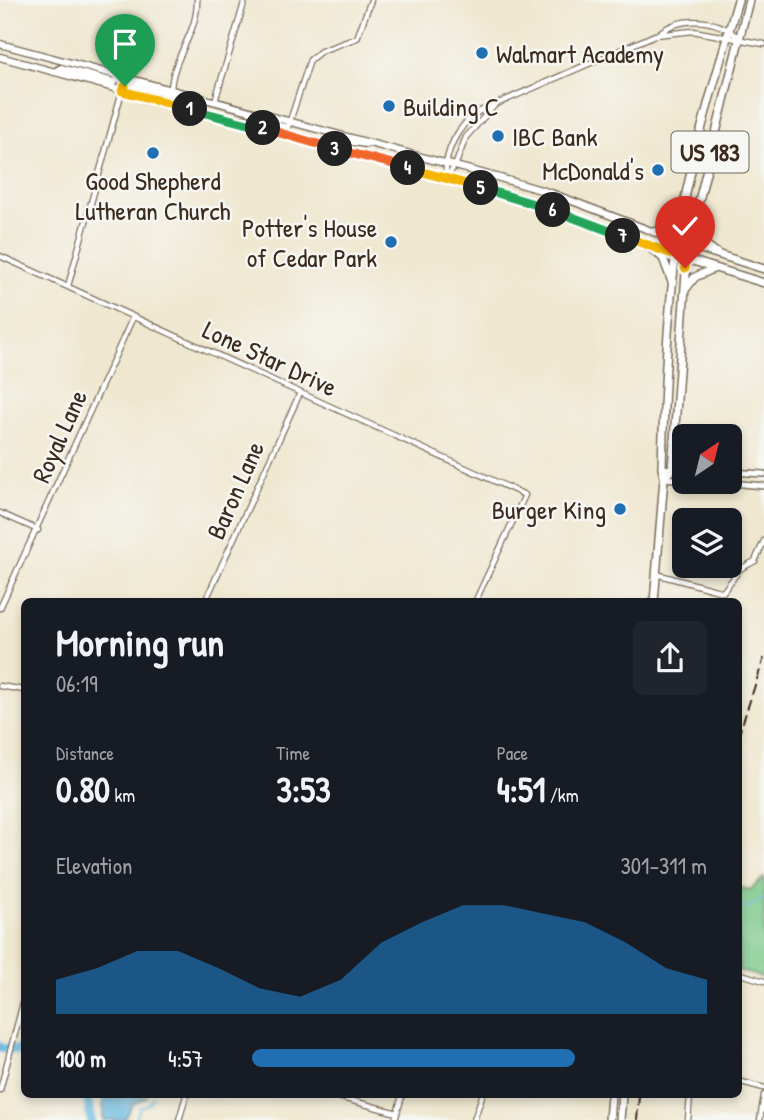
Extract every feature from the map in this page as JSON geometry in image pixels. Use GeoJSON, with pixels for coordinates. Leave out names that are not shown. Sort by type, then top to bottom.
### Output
{"type":"FeatureCollection","features":[{"type":"Feature","properties":{"kind":"main road","name":"US 183"},"geometry":{"type":"LineString","coordinates":[[654,598],[678,241],[738,0]]}},
{"type":"Feature","properties":{"kind":"main road","name":"US 183"},"geometry":{"type":"LineString","coordinates":[[675,424],[688,245],[749,0]]}},
{"type":"Feature","properties":{"kind":"main road"},"geometry":{"type":"LineString","coordinates":[[0,44],[551,193],[723,258],[764,268]]}},
{"type":"Feature","properties":{"kind":"main road"},"geometry":{"type":"LineString","coordinates":[[0,57],[541,205],[713,269],[764,283]]}},
{"type":"Feature","properties":{"kind":"main road"},"geometry":{"type":"LineString","coordinates":[[54,72],[61,68],[114,82],[123,77]]}},
{"type":"Feature","properties":{"kind":"main road"},"geometry":{"type":"LineString","coordinates":[[122,91],[130,84],[183,98],[191,96]]}},
{"type":"Feature","properties":{"kind":"main road"},"geometry":{"type":"LineString","coordinates":[[326,146],[332,139],[357,145],[375,144]]}},
{"type":"Feature","properties":{"kind":"main road"},"geometry":{"type":"LineString","coordinates":[[696,210],[699,240],[723,258]]}},
{"type":"Feature","properties":{"kind":"main road"},"geometry":{"type":"LineString","coordinates":[[654,232],[668,230],[684,214]]}},
{"type":"Feature","properties":{"kind":"main road"},"geometry":{"type":"LineString","coordinates":[[648,246],[663,258],[673,285]]}},
{"type":"Feature","properties":{"kind":"main road"},"geometry":{"type":"LineString","coordinates":[[683,293],[695,276],[713,269]]}},
{"type":"Feature","properties":{"kind":"main road"},"geometry":{"type":"LineString","coordinates":[[664,478],[672,469]]}},
{"type":"Feature","properties":{"kind":"main road"},"geometry":{"type":"LineString","coordinates":[[609,1120],[611,1098]]}},
{"type":"Feature","properties":{"kind":"main road"},"geometry":{"type":"LineString","coordinates":[[620,1120],[622,1098]]}},
{"type":"Feature","properties":{"kind":"street"},"geometry":{"type":"LineString","coordinates":[[171,90],[178,62],[195,25],[197,0]]}},
{"type":"Feature","properties":{"kind":"street"},"geometry":{"type":"LineString","coordinates":[[215,101],[245,0]]}},
{"type":"Feature","properties":{"kind":"street"},"geometry":{"type":"LineString","coordinates":[[236,121],[244,118],[282,128],[288,127],[310,60],[321,51],[357,38],[371,0]]}},
{"type":"Feature","properties":{"kind":"street"},"geometry":{"type":"LineString","coordinates":[[446,178],[445,163],[453,140],[468,119],[495,105],[655,35],[668,26],[692,21],[730,29],[740,38]]}},
{"type":"Feature","properties":{"kind":"street"},"geometry":{"type":"LineString","coordinates":[[655,35],[693,31],[764,44]]}},
{"type":"Feature","properties":{"kind":"street"},"geometry":{"type":"LineString","coordinates":[[68,286],[122,91]]}},
{"type":"Feature","properties":{"kind":"street"},"geometry":{"type":"LineString","coordinates":[[446,178],[455,166],[466,137],[495,105]]}},
{"type":"Feature","properties":{"kind":"street","name":"Lone Star Drive"},"geometry":{"type":"LineString","coordinates":[[0,256],[525,495],[477,598]]}},
{"type":"Feature","properties":{"kind":"street","name":"Royal Lane"},"geometry":{"type":"LineString","coordinates":[[0,608],[38,530],[133,317]]}},
{"type":"Feature","properties":{"kind":"street","name":"Baron Lane"},"geometry":{"type":"LineString","coordinates":[[207,598],[300,393]]}},
{"type":"Feature","properties":{"kind":"street"},"geometry":{"type":"LineString","coordinates":[[662,468],[672,469]]}},
{"type":"Feature","properties":{"kind":"street"},"geometry":{"type":"LineString","coordinates":[[742,473],[764,474]]}},
{"type":"Feature","properties":{"kind":"street"},"geometry":{"type":"LineString","coordinates":[[664,478],[672,479]]}},
{"type":"Feature","properties":{"kind":"street"},"geometry":{"type":"LineString","coordinates":[[742,484],[764,486]]}},
{"type":"Feature","properties":{"kind":"street"},"geometry":{"type":"LineString","coordinates":[[0,513],[38,530]]}},
{"type":"Feature","properties":{"kind":"street"},"geometry":{"type":"LineString","coordinates":[[656,574],[723,592],[740,569],[755,561],[764,541]]}},
{"type":"Feature","properties":{"kind":"street"},"geometry":{"type":"LineString","coordinates":[[0,686],[21,690]]}},
{"type":"Feature","properties":{"kind":"street"},"geometry":{"type":"LineString","coordinates":[[742,975],[764,981]]}},
{"type":"Feature","properties":{"kind":"street"},"geometry":{"type":"LineString","coordinates":[[0,1090],[21,1009]]}},
{"type":"Feature","properties":{"kind":"street"},"geometry":{"type":"LineString","coordinates":[[742,1082],[764,1088]]}},
{"type":"Feature","properties":{"kind":"street"},"geometry":{"type":"LineString","coordinates":[[760,1120],[764,1095]]}},
{"type":"Feature","properties":{"kind":"street"},"geometry":{"type":"LineString","coordinates":[[179,1120],[185,1098]]}},
{"type":"Feature","properties":{"kind":"street"},"geometry":{"type":"LineString","coordinates":[[342,1098],[397,1113]]}},
{"type":"Feature","properties":{"kind":"street"},"geometry":{"type":"LineString","coordinates":[[395,1120],[401,1098]]}},
{"type":"Feature","properties":{"kind":"street"},"geometry":{"type":"LineString","coordinates":[[474,1120],[481,1098]]}},
{"type":"Feature","properties":{"kind":"street"},"geometry":{"type":"LineString","coordinates":[[688,1120],[690,1098]]}},
{"type":"Feature","properties":{"kind":"green space"},"geometry":{"type":"Polygon","coordinates":[[[764,878],[764,978],[742,972],[742,888],[750,890],[764,878]]]}},
{"type":"Feature","properties":{"kind":"water"},"geometry":{"type":"Polygon","coordinates":[[[103,1098],[144,1098],[133,1104],[124,1120],[103,1120],[103,1098]]]}},
{"type":"Feature","properties":{"kind":"waterway"},"geometry":{"type":"LineString","coordinates":[[742,907],[747,908],[764,898]]}},
{"type":"Feature","properties":{"kind":"waterway"},"geometry":{"type":"LineString","coordinates":[[0,1042],[1,1048]]}},
{"type":"Feature","properties":{"kind":"waterway"},"geometry":{"type":"LineString","coordinates":[[0,1048],[21,1051]]}},
{"type":"Feature","properties":{"kind":"waterway"},"geometry":{"type":"LineString","coordinates":[[87,1098],[91,1120]]}},
{"type":"Feature","properties":{"kind":"waterway"},"geometry":{"type":"LineString","coordinates":[[135,1120],[140,1107],[149,1104],[152,1098]]}},
{"type":"Feature","properties":{"kind":"railway"},"geometry":{"type":"LineString","coordinates":[[742,725],[764,658]]}},
{"type":"Feature","properties":{"kind":"railway"},"geometry":{"type":"LineString","coordinates":[[637,1120],[639,1098]]}},
{"type":"Feature","properties":{"kind":"place","name":"Walmart Academy"},"geometry":{"type":"Point","coordinates":[482,53]}},
{"type":"Feature","properties":{"kind":"place","name":"Building C"},"geometry":{"type":"Point","coordinates":[389,106]}},
{"type":"Feature","properties":{"kind":"place","name":"IBC Bank"},"geometry":{"type":"Point","coordinates":[498,136]}},
{"type":"Feature","properties":{"kind":"place","name":"Good Shepherd Lutheran Church"},"geometry":{"type":"Point","coordinates":[153,153]}},
{"type":"Feature","properties":{"kind":"place","name":"McDonald's"},"geometry":{"type":"Point","coordinates":[658,170]}},
{"type":"Feature","properties":{"kind":"place","name":"Potter's House of Cedar Park"},"geometry":{"type":"Point","coordinates":[391,242]}},
{"type":"Feature","properties":{"kind":"place","name":"Burger King"},"geometry":{"type":"Point","coordinates":[620,509]}},
{"type":"Feature","properties":{"kind":"route"},"geometry":{"type":"LineString","coordinates":[[125,86],[122,91],[541,205],[686,259],[685,268]]}}]}
